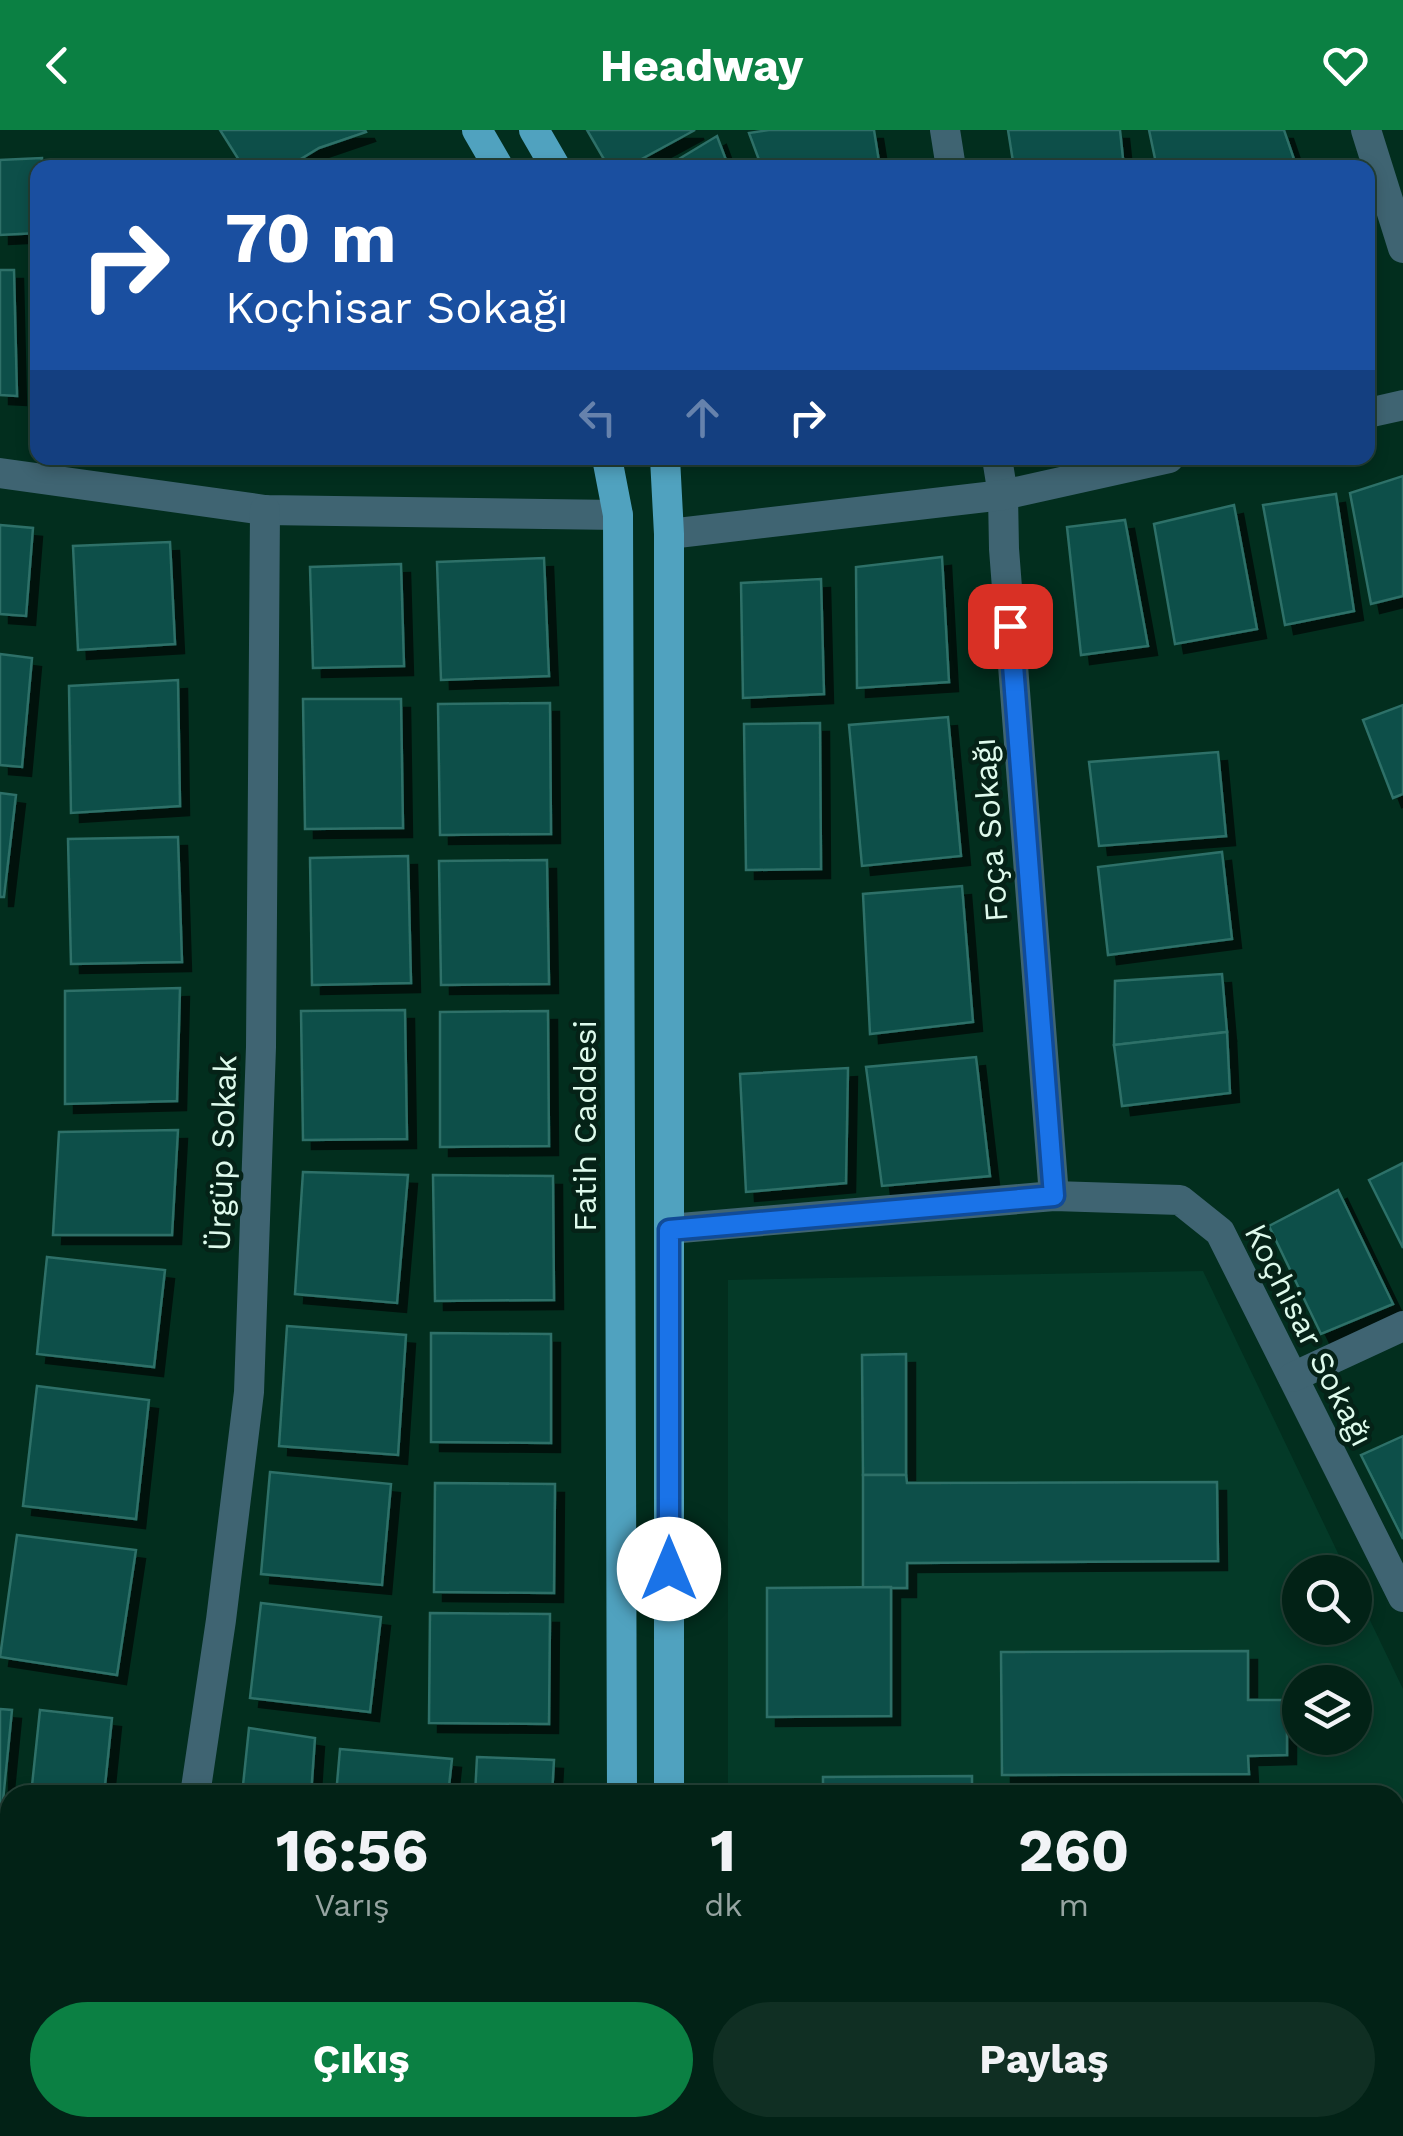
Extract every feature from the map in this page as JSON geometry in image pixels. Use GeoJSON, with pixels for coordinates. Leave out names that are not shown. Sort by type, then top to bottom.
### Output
{"type":"FeatureCollection","features":[{"type":"Feature","properties":{"kind":"main road"},"geometry":{"type":"LineString","coordinates":[[476,130],[494,160]]}},
{"type":"Feature","properties":{"kind":"main road"},"geometry":{"type":"LineString","coordinates":[[534,130],[551,160]]}},
{"type":"Feature","properties":{"kind":"main road","name":"Fatih Caddesi"},"geometry":{"type":"LineString","coordinates":[[608,465],[618,515],[622,1785]]}},
{"type":"Feature","properties":{"kind":"main road"},"geometry":{"type":"LineString","coordinates":[[665,465],[669,534],[670,1785]]}},
{"type":"Feature","properties":{"kind":"street"},"geometry":{"type":"LineString","coordinates":[[945,130],[950,160]]}},
{"type":"Feature","properties":{"kind":"street"},"geometry":{"type":"LineString","coordinates":[[1366,130],[1403,248]]}},
{"type":"Feature","properties":{"kind":"street"},"geometry":{"type":"LineString","coordinates":[[1375,411],[1403,405]]}},
{"type":"Feature","properties":{"kind":"street","name":"Foça Sokağı"},"geometry":{"type":"LineString","coordinates":[[998,465],[1054,1196]]}},
{"type":"Feature","properties":{"kind":"street"},"geometry":{"type":"LineString","coordinates":[[669,534],[1003,494],[1137,465]]}},
{"type":"Feature","properties":{"kind":"street"},"geometry":{"type":"LineString","coordinates":[[0,473],[265,510],[618,515]]}},
{"type":"Feature","properties":{"kind":"street","name":"Ürgüp Sokak"},"geometry":{"type":"LineString","coordinates":[[196,1785],[249,1392],[261,1046],[265,510]]}},
{"type":"Feature","properties":{"kind":"street","name":"Koçhisar Sokağı"},"geometry":{"type":"LineString","coordinates":[[669,1230],[1054,1196],[1180,1200],[1220,1232],[1403,1596]]}},
{"type":"Feature","properties":{"kind":"street"},"geometry":{"type":"LineString","coordinates":[[1292,1378],[1403,1326]]}},
{"type":"Feature","properties":{"kind":"shaded area"},"geometry":{"type":"Polygon","coordinates":[[[1203,1271],[1339,1555],[1282,1555],[1282,1645],[1372,1645],[1372,1624],[1403,1689],[1403,1785],[728,1785],[728,1280],[1203,1271]]]}},
{"type":"Feature","properties":{"kind":"building"},"geometry":{"type":"Polygon","coordinates":[[[220,130],[366,132],[319,148],[299,160],[239,160],[220,130]]]}},
{"type":"Feature","properties":{"kind":"building"},"geometry":{"type":"Polygon","coordinates":[[[587,130],[695,130],[640,160],[604,160],[587,130]]]}},
{"type":"Feature","properties":{"kind":"building"},"geometry":{"type":"Polygon","coordinates":[[[874,130],[879,160],[759,160],[749,133],[874,130]]]}},
{"type":"Feature","properties":{"kind":"building"},"geometry":{"type":"Polygon","coordinates":[[[1008,130],[1120,130],[1123,160],[1013,160],[1008,130]]]}},
{"type":"Feature","properties":{"kind":"building"},"geometry":{"type":"Polygon","coordinates":[[[1149,130],[1284,130],[1294,160],[1155,160],[1149,130]]]}},
{"type":"Feature","properties":{"kind":"building"},"geometry":{"type":"Polygon","coordinates":[[[717,136],[726,160],[677,160],[717,136]]]}},
{"type":"Feature","properties":{"kind":"building"},"geometry":{"type":"Polygon","coordinates":[[[42,158],[30,160],[30,233],[0,235],[0,160],[42,158]]]}},
{"type":"Feature","properties":{"kind":"building"},"geometry":{"type":"Polygon","coordinates":[[[0,270],[14,270],[17,396],[0,395],[0,270]]]}},
{"type":"Feature","properties":{"kind":"building"},"geometry":{"type":"Polygon","coordinates":[[[1403,476],[1403,596],[1371,604],[1350,493],[1403,476]]]}},
{"type":"Feature","properties":{"kind":"building"},"geometry":{"type":"Polygon","coordinates":[[[1336,494],[1354,611],[1285,625],[1263,505],[1336,494]]]}},
{"type":"Feature","properties":{"kind":"building"},"geometry":{"type":"Polygon","coordinates":[[[1234,505],[1257,629],[1175,644],[1154,524],[1234,505]]]}},
{"type":"Feature","properties":{"kind":"building"},"geometry":{"type":"Polygon","coordinates":[[[1125,520],[1148,646],[1081,655],[1067,527],[1125,520]]]}},
{"type":"Feature","properties":{"kind":"building"},"geometry":{"type":"Polygon","coordinates":[[[0,525],[33,528],[26,616],[0,614],[0,525]]]}},
{"type":"Feature","properties":{"kind":"building"},"geometry":{"type":"Polygon","coordinates":[[[170,542],[175,644],[78,650],[73,546],[170,542]]]}},
{"type":"Feature","properties":{"kind":"building"},"geometry":{"type":"Polygon","coordinates":[[[942,557],[949,682],[857,688],[856,567],[942,557]]]}},
{"type":"Feature","properties":{"kind":"building"},"geometry":{"type":"Polygon","coordinates":[[[544,558],[549,676],[441,680],[437,562],[544,558]]]}},
{"type":"Feature","properties":{"kind":"building"},"geometry":{"type":"Polygon","coordinates":[[[401,564],[404,666],[313,668],[310,567],[401,564]]]}},
{"type":"Feature","properties":{"kind":"building"},"geometry":{"type":"Polygon","coordinates":[[[821,579],[824,694],[743,698],[741,583],[821,579]]]}},
{"type":"Feature","properties":{"kind":"building"},"geometry":{"type":"Polygon","coordinates":[[[0,654],[32,658],[22,767],[0,765],[0,654]]]}},
{"type":"Feature","properties":{"kind":"building"},"geometry":{"type":"Polygon","coordinates":[[[178,680],[180,806],[71,813],[69,686],[178,680]]]}},
{"type":"Feature","properties":{"kind":"building"},"geometry":{"type":"Polygon","coordinates":[[[303,699],[401,699],[403,828],[305,829],[303,699]]]}},
{"type":"Feature","properties":{"kind":"building"},"geometry":{"type":"Polygon","coordinates":[[[550,703],[551,834],[440,835],[438,704],[550,703]]]}},
{"type":"Feature","properties":{"kind":"building"},"geometry":{"type":"Polygon","coordinates":[[[1403,705],[1403,794],[1393,798],[1363,720],[1403,705]]]}},
{"type":"Feature","properties":{"kind":"building"},"geometry":{"type":"Polygon","coordinates":[[[948,717],[961,856],[862,866],[849,725],[948,717]]]}},
{"type":"Feature","properties":{"kind":"building"},"geometry":{"type":"Polygon","coordinates":[[[820,723],[821,869],[746,870],[744,724],[820,723]]]}},
{"type":"Feature","properties":{"kind":"building"},"geometry":{"type":"Polygon","coordinates":[[[1218,752],[1226,836],[1099,846],[1089,762],[1218,752]]]}},
{"type":"Feature","properties":{"kind":"building"},"geometry":{"type":"Polygon","coordinates":[[[0,793],[16,795],[4,897],[0,897],[0,793]]]}},
{"type":"Feature","properties":{"kind":"building"},"geometry":{"type":"Polygon","coordinates":[[[178,837],[182,962],[71,964],[68,839],[178,837]]]}},
{"type":"Feature","properties":{"kind":"building"},"geometry":{"type":"Polygon","coordinates":[[[1222,852],[1232,939],[1108,955],[1098,867],[1222,852]]]}},
{"type":"Feature","properties":{"kind":"building"},"geometry":{"type":"Polygon","coordinates":[[[408,856],[411,983],[312,985],[310,858],[408,856]]]}},
{"type":"Feature","properties":{"kind":"building"},"geometry":{"type":"Polygon","coordinates":[[[547,860],[549,984],[441,985],[439,861],[547,860]]]}},
{"type":"Feature","properties":{"kind":"building"},"geometry":{"type":"Polygon","coordinates":[[[962,886],[973,1022],[870,1034],[863,894],[962,886]]]}},
{"type":"Feature","properties":{"kind":"building"},"geometry":{"type":"Polygon","coordinates":[[[1222,974],[1227,1032],[1114,1045],[1115,981],[1222,974]]]}},
{"type":"Feature","properties":{"kind":"building"},"geometry":{"type":"Polygon","coordinates":[[[180,988],[177,1101],[65,1104],[65,991],[180,988]]]}},
{"type":"Feature","properties":{"kind":"building"},"geometry":{"type":"Polygon","coordinates":[[[405,1010],[407,1139],[303,1140],[301,1011],[405,1010]]]}},
{"type":"Feature","properties":{"kind":"building"},"geometry":{"type":"Polygon","coordinates":[[[548,1011],[549,1146],[440,1147],[440,1012],[548,1011]]]}},
{"type":"Feature","properties":{"kind":"building"},"geometry":{"type":"Polygon","coordinates":[[[1227,1032],[1230,1093],[1122,1106],[1114,1045],[1227,1032]]]}},
{"type":"Feature","properties":{"kind":"building"},"geometry":{"type":"Polygon","coordinates":[[[976,1057],[990,1176],[882,1186],[866,1067],[976,1057]]]}},
{"type":"Feature","properties":{"kind":"building"},"geometry":{"type":"Polygon","coordinates":[[[848,1068],[846,1183],[746,1192],[740,1074],[848,1068]]]}},
{"type":"Feature","properties":{"kind":"building"},"geometry":{"type":"Polygon","coordinates":[[[178,1130],[172,1235],[53,1235],[59,1132],[178,1130]]]}},
{"type":"Feature","properties":{"kind":"building"},"geometry":{"type":"Polygon","coordinates":[[[1403,1163],[1403,1248],[1369,1180],[1403,1163]]]}},
{"type":"Feature","properties":{"kind":"building"},"geometry":{"type":"Polygon","coordinates":[[[303,1172],[408,1175],[397,1303],[295,1294],[303,1172]]]}},
{"type":"Feature","properties":{"kind":"building"},"geometry":{"type":"Polygon","coordinates":[[[433,1175],[553,1176],[554,1300],[435,1301],[433,1175]]]}},
{"type":"Feature","properties":{"kind":"building"},"geometry":{"type":"Polygon","coordinates":[[[1338,1190],[1393,1304],[1321,1334],[1269,1226],[1338,1190]]]}},
{"type":"Feature","properties":{"kind":"building"},"geometry":{"type":"Polygon","coordinates":[[[47,1257],[165,1270],[154,1367],[37,1354],[47,1257]]]}},
{"type":"Feature","properties":{"kind":"building"},"geometry":{"type":"Polygon","coordinates":[[[287,1326],[406,1335],[398,1455],[279,1446],[287,1326]]]}},
{"type":"Feature","properties":{"kind":"building"},"geometry":{"type":"Polygon","coordinates":[[[431,1333],[551,1334],[551,1443],[431,1442],[431,1333]]]}},
{"type":"Feature","properties":{"kind":"building"},"geometry":{"type":"Polygon","coordinates":[[[906,1354],[906,1475],[863,1475],[862,1355],[906,1354]]]}},
{"type":"Feature","properties":{"kind":"building"},"geometry":{"type":"Polygon","coordinates":[[[37,1386],[149,1400],[136,1519],[23,1506],[37,1386]]]}},
{"type":"Feature","properties":{"kind":"building"},"geometry":{"type":"Polygon","coordinates":[[[1403,1436],[1403,1539],[1361,1455],[1403,1436]]]}},
{"type":"Feature","properties":{"kind":"building"},"geometry":{"type":"Polygon","coordinates":[[[270,1472],[391,1484],[382,1585],[261,1574],[270,1472]]]}},
{"type":"Feature","properties":{"kind":"building"},"geometry":{"type":"Polygon","coordinates":[[[863,1475],[906,1475],[907,1483],[1217,1482],[1218,1561],[907,1563],[907,1588],[863,1588],[863,1475]]]}},
{"type":"Feature","properties":{"kind":"building"},"geometry":{"type":"Polygon","coordinates":[[[435,1483],[555,1484],[554,1593],[434,1592],[435,1483]]]}},
{"type":"Feature","properties":{"kind":"building"},"geometry":{"type":"Polygon","coordinates":[[[17,1535],[136,1550],[117,1675],[0,1657],[17,1535]]]}},
{"type":"Feature","properties":{"kind":"building"},"geometry":{"type":"Polygon","coordinates":[[[891,1587],[891,1716],[767,1717],[767,1588],[891,1587]]]}},
{"type":"Feature","properties":{"kind":"building"},"geometry":{"type":"Polygon","coordinates":[[[261,1603],[381,1617],[370,1712],[250,1698],[261,1603]]]}},
{"type":"Feature","properties":{"kind":"building"},"geometry":{"type":"Polygon","coordinates":[[[430,1613],[550,1614],[549,1724],[429,1723],[430,1613]]]}},
{"type":"Feature","properties":{"kind":"building"},"geometry":{"type":"Polygon","coordinates":[[[1248,1651],[1248,1700],[1282,1700],[1282,1755],[1287,1755],[1248,1756],[1249,1774],[1002,1775],[1001,1652],[1248,1651]]]}},
{"type":"Feature","properties":{"kind":"building"},"geometry":{"type":"Polygon","coordinates":[[[0,1709],[12,1710],[5,1785],[0,1785],[0,1709]]]}},
{"type":"Feature","properties":{"kind":"building"},"geometry":{"type":"Polygon","coordinates":[[[40,1710],[112,1718],[105,1785],[32,1785],[40,1710]]]}},
{"type":"Feature","properties":{"kind":"building"},"geometry":{"type":"Polygon","coordinates":[[[249,1728],[315,1738],[312,1785],[243,1785],[249,1728]]]}},
{"type":"Feature","properties":{"kind":"building"},"geometry":{"type":"Polygon","coordinates":[[[340,1749],[452,1759],[449,1785],[337,1785],[340,1749]]]}},
{"type":"Feature","properties":{"kind":"building"},"geometry":{"type":"Polygon","coordinates":[[[477,1757],[554,1760],[553,1785],[476,1785],[477,1757]]]}},
{"type":"Feature","properties":{"kind":"building"},"geometry":{"type":"Polygon","coordinates":[[[972,1776],[972,1785],[823,1785],[823,1777],[972,1776]]]}},
{"type":"Feature","properties":{"kind":"route"},"geometry":{"type":"LineString","coordinates":[[669,1569],[669,1230],[1054,1196],[1010,626]]}}]}
